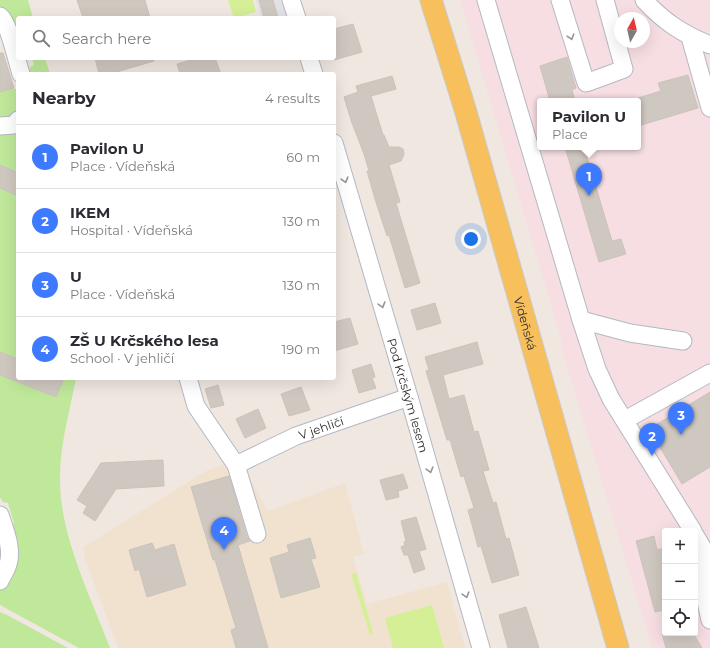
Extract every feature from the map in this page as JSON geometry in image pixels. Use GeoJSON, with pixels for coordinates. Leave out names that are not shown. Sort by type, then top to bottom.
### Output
{"type":"FeatureCollection","features":[{"type":"Feature","properties":{"kind":"main road","name":"Vídeňská"},"geometry":{"type":"LineString","coordinates":[[432,0],[465,109],[618,648]]}},
{"type":"Feature","properties":{"kind":"street"},"geometry":{"type":"LineString","coordinates":[[291,0],[296,16]]}},
{"type":"Feature","properties":{"kind":"street"},"geometry":{"type":"LineString","coordinates":[[486,0],[581,320],[601,379],[611,399],[691,528]]}},
{"type":"Feature","properties":{"kind":"street"},"geometry":{"type":"LineString","coordinates":[[560,0],[586,83],[624,69],[605,0]]}},
{"type":"Feature","properties":{"kind":"street"},"geometry":{"type":"LineString","coordinates":[[644,0],[658,15],[690,37],[710,45]]}},
{"type":"Feature","properties":{"kind":"street"},"geometry":{"type":"LineString","coordinates":[[0,16],[7,26],[16,57]]}},
{"type":"Feature","properties":{"kind":"street"},"geometry":{"type":"LineString","coordinates":[[690,37],[710,108]]}},
{"type":"Feature","properties":{"kind":"street"},"geometry":{"type":"LineString","coordinates":[[17,60],[20,72]]}},
{"type":"Feature","properties":{"kind":"street"},"geometry":{"type":"LineString","coordinates":[[310,60],[313,72]]}},
{"type":"Feature","properties":{"kind":"street"},"geometry":{"type":"LineString","coordinates":[[0,126],[14,125],[16,122]]}},
{"type":"Feature","properties":{"kind":"street","name":"Pod Krčským lesem"},"geometry":{"type":"LineString","coordinates":[[336,150],[481,648]]}},
{"type":"Feature","properties":{"kind":"street"},"geometry":{"type":"LineString","coordinates":[[581,320],[630,333],[683,341]]}},
{"type":"Feature","properties":{"kind":"street"},"geometry":{"type":"LineString","coordinates":[[625,420],[710,373]]}},
{"type":"Feature","properties":{"kind":"street"},"geometry":{"type":"LineString","coordinates":[[189,380],[196,406],[236,465],[257,534]]}},
{"type":"Feature","properties":{"kind":"street","name":"V jehličí"},"geometry":{"type":"LineString","coordinates":[[236,465],[296,436],[409,397]]}},
{"type":"Feature","properties":{"kind":"street"},"geometry":{"type":"LineString","coordinates":[[0,515],[7,536],[9,552],[8,566],[0,581]]}},
{"type":"Feature","properties":{"kind":"street"},"geometry":{"type":"LineString","coordinates":[[698,540],[708,555],[705,597],[710,620]]}},
{"type":"Feature","properties":{"kind":"shaded area"},"geometry":{"type":"Polygon","coordinates":[[[256,0],[284,0],[288,16],[260,16],[256,0]]]}},
{"type":"Feature","properties":{"kind":"shaded area"},"geometry":{"type":"Polygon","coordinates":[[[460,0],[710,0],[710,648],[652,648],[563,353],[560,335],[460,0]]]}},
{"type":"Feature","properties":{"kind":"shaded area"},"geometry":{"type":"Polygon","coordinates":[[[243,457],[250,479],[268,511],[345,483],[364,554],[353,557],[367,604],[447,582],[465,648],[118,648],[85,559],[83,547],[206,471],[243,457]]]}},
{"type":"Feature","properties":{"kind":"green space"},"geometry":{"type":"Polygon","coordinates":[[[0,0],[28,0],[32,16],[16,16],[16,31],[0,9],[0,0]]]}},
{"type":"Feature","properties":{"kind":"green space"},"geometry":{"type":"Polygon","coordinates":[[[228,0],[253,0],[256,12],[241,16],[233,16],[228,0]]]}},
{"type":"Feature","properties":{"kind":"green space"},"geometry":{"type":"Polygon","coordinates":[[[33,60],[46,60],[49,72],[30,72],[30,67],[34,65],[33,60]]]}},
{"type":"Feature","properties":{"kind":"green space"},"geometry":{"type":"Polygon","coordinates":[[[16,89],[16,113],[13,116],[0,120],[0,92],[16,89]]]}},
{"type":"Feature","properties":{"kind":"green space"},"geometry":{"type":"Polygon","coordinates":[[[16,128],[16,172],[0,165],[0,132],[16,128]]]}},
{"type":"Feature","properties":{"kind":"green space"},"geometry":{"type":"Polygon","coordinates":[[[0,188],[16,195],[16,358],[0,352],[0,188]]]}},
{"type":"Feature","properties":{"kind":"green space"},"geometry":{"type":"Polygon","coordinates":[[[0,375],[56,397],[63,380],[76,380],[60,464],[61,499],[70,542],[77,564],[110,648],[79,648],[0,605],[0,587],[11,526],[14,523],[8,503],[3,502],[0,497],[0,375]]]}},
{"type":"Feature","properties":{"kind":"green space"},"geometry":{"type":"Polygon","coordinates":[[[356,573],[373,633],[370,635],[351,574],[356,573]]]}},
{"type":"Feature","properties":{"kind":"green space"},"geometry":{"type":"Polygon","coordinates":[[[432,605],[444,648],[393,648],[385,618],[432,605]]]}},
{"type":"Feature","properties":{"kind":"green space"},"geometry":{"type":"Polygon","coordinates":[[[0,612],[7,615],[68,648],[0,648],[0,612]]]}},
{"type":"Feature","properties":{"kind":"building"},"geometry":{"type":"Polygon","coordinates":[[[77,0],[145,0],[149,16],[82,16],[77,0]]]}},
{"type":"Feature","properties":{"kind":"building"},"geometry":{"type":"Polygon","coordinates":[[[259,0],[273,0],[277,16],[263,16],[259,0]]]}},
{"type":"Feature","properties":{"kind":"building"},"geometry":{"type":"Polygon","coordinates":[[[353,24],[362,52],[336,59],[336,28],[353,24]]]}},
{"type":"Feature","properties":{"kind":"building"},"geometry":{"type":"Polygon","coordinates":[[[0,53],[3,53],[14,88],[0,92],[0,53]]]}},
{"type":"Feature","properties":{"kind":"building"},"geometry":{"type":"Polygon","coordinates":[[[567,57],[576,88],[572,90],[574,98],[549,98],[540,66],[567,57]]]}},
{"type":"Feature","properties":{"kind":"building"},"geometry":{"type":"Polygon","coordinates":[[[96,60],[154,61],[117,72],[98,72],[96,60]]]}},
{"type":"Feature","properties":{"kind":"building"},"geometry":{"type":"Polygon","coordinates":[[[191,60],[216,60],[220,72],[179,72],[177,64],[191,60]]]}},
{"type":"Feature","properties":{"kind":"building"},"geometry":{"type":"Polygon","coordinates":[[[688,75],[698,108],[641,125],[641,98],[638,98],[661,91],[658,83],[688,75]]]}},
{"type":"Feature","properties":{"kind":"building"},"geometry":{"type":"Polygon","coordinates":[[[392,76],[396,89],[371,96],[383,135],[389,147],[399,147],[403,149],[404,153],[401,161],[389,165],[400,202],[396,203],[420,283],[405,288],[389,235],[387,236],[375,199],[364,154],[344,97],[358,92],[356,86],[392,76]]]}},
{"type":"Feature","properties":{"kind":"building"},"geometry":{"type":"Polygon","coordinates":[[[566,150],[585,150],[612,241],[621,239],[626,254],[599,262],[566,150]]]}},
{"type":"Feature","properties":{"kind":"building"},"geometry":{"type":"Polygon","coordinates":[[[0,165],[16,172],[16,195],[0,188],[0,165]]]}},
{"type":"Feature","properties":{"kind":"building"},"geometry":{"type":"Polygon","coordinates":[[[435,303],[441,323],[417,330],[411,310],[435,303]]]}},
{"type":"Feature","properties":{"kind":"building"},"geometry":{"type":"Polygon","coordinates":[[[350,318],[358,344],[336,350],[336,322],[350,318]]]}},
{"type":"Feature","properties":{"kind":"building"},"geometry":{"type":"Polygon","coordinates":[[[477,342],[483,364],[443,375],[449,399],[464,395],[474,432],[478,431],[489,470],[483,471],[493,503],[496,502],[506,539],[509,538],[519,575],[492,583],[481,546],[478,547],[468,510],[474,508],[464,476],[461,477],[450,440],[447,440],[426,371],[429,370],[425,357],[477,342]]]}},
{"type":"Feature","properties":{"kind":"building"},"geometry":{"type":"Polygon","coordinates":[[[0,352],[16,358],[16,380],[63,380],[56,397],[0,375],[0,352]]]}},
{"type":"Feature","properties":{"kind":"building"},"geometry":{"type":"Polygon","coordinates":[[[371,364],[375,377],[372,378],[376,388],[359,393],[352,370],[371,364]]]}},
{"type":"Feature","properties":{"kind":"building"},"geometry":{"type":"Polygon","coordinates":[[[218,385],[224,405],[211,408],[205,389],[218,385]]]}},
{"type":"Feature","properties":{"kind":"building"},"geometry":{"type":"Polygon","coordinates":[[[301,387],[310,410],[289,416],[281,394],[301,387]]]}},
{"type":"Feature","properties":{"kind":"building"},"geometry":{"type":"Polygon","coordinates":[[[710,392],[710,467],[682,484],[649,429],[710,392]]]}},
{"type":"Feature","properties":{"kind":"building"},"geometry":{"type":"Polygon","coordinates":[[[258,409],[266,428],[245,438],[236,419],[258,409]]]}},
{"type":"Feature","properties":{"kind":"building"},"geometry":{"type":"Polygon","coordinates":[[[163,460],[164,486],[116,489],[95,521],[83,513],[87,506],[77,500],[101,463],[163,460]]]}},
{"type":"Feature","properties":{"kind":"building"},"geometry":{"type":"Polygon","coordinates":[[[403,474],[408,488],[398,491],[399,497],[386,500],[380,480],[403,474]]]}},
{"type":"Feature","properties":{"kind":"building"},"geometry":{"type":"Polygon","coordinates":[[[229,476],[247,537],[250,541],[238,545],[268,648],[236,648],[231,630],[236,628],[215,560],[213,560],[191,487],[229,476]]]}},
{"type":"Feature","properties":{"kind":"building"},"geometry":{"type":"Polygon","coordinates":[[[416,517],[426,549],[419,551],[425,569],[414,573],[408,555],[404,555],[401,547],[405,545],[404,542],[406,541],[401,521],[416,517]]]}},
{"type":"Feature","properties":{"kind":"building"},"geometry":{"type":"Polygon","coordinates":[[[654,536],[657,550],[662,549],[662,611],[655,612],[636,541],[654,536]]]}},
{"type":"Feature","properties":{"kind":"building"},"geometry":{"type":"Polygon","coordinates":[[[310,538],[316,558],[311,559],[320,587],[281,598],[270,558],[289,552],[287,545],[310,538]]]}},
{"type":"Feature","properties":{"kind":"building"},"geometry":{"type":"Polygon","coordinates":[[[152,543],[155,550],[174,544],[186,585],[147,597],[139,569],[135,571],[129,550],[152,543]]]}},
{"type":"Feature","properties":{"kind":"building"},"geometry":{"type":"Polygon","coordinates":[[[526,607],[539,648],[508,648],[499,615],[526,607]]]}},
{"type":"Feature","properties":{"kind":"building"},"geometry":{"type":"Polygon","coordinates":[[[663,636],[695,636],[702,648],[666,648],[663,636]]]}},
{"type":"Feature","properties":{"kind":"place","name":"Pavilon U"},"geometry":{"type":"Point","coordinates":[589,196]}},
{"type":"Feature","properties":{"kind":"place","name":"U"},"geometry":{"type":"Point","coordinates":[681,435]}},
{"type":"Feature","properties":{"kind":"place","name":"IKEM"},"geometry":{"type":"Point","coordinates":[652,456]}},
{"type":"Feature","properties":{"kind":"place","name":"ZŠ U Krčského lesa"},"geometry":{"type":"Point","coordinates":[224,550]}}]}
